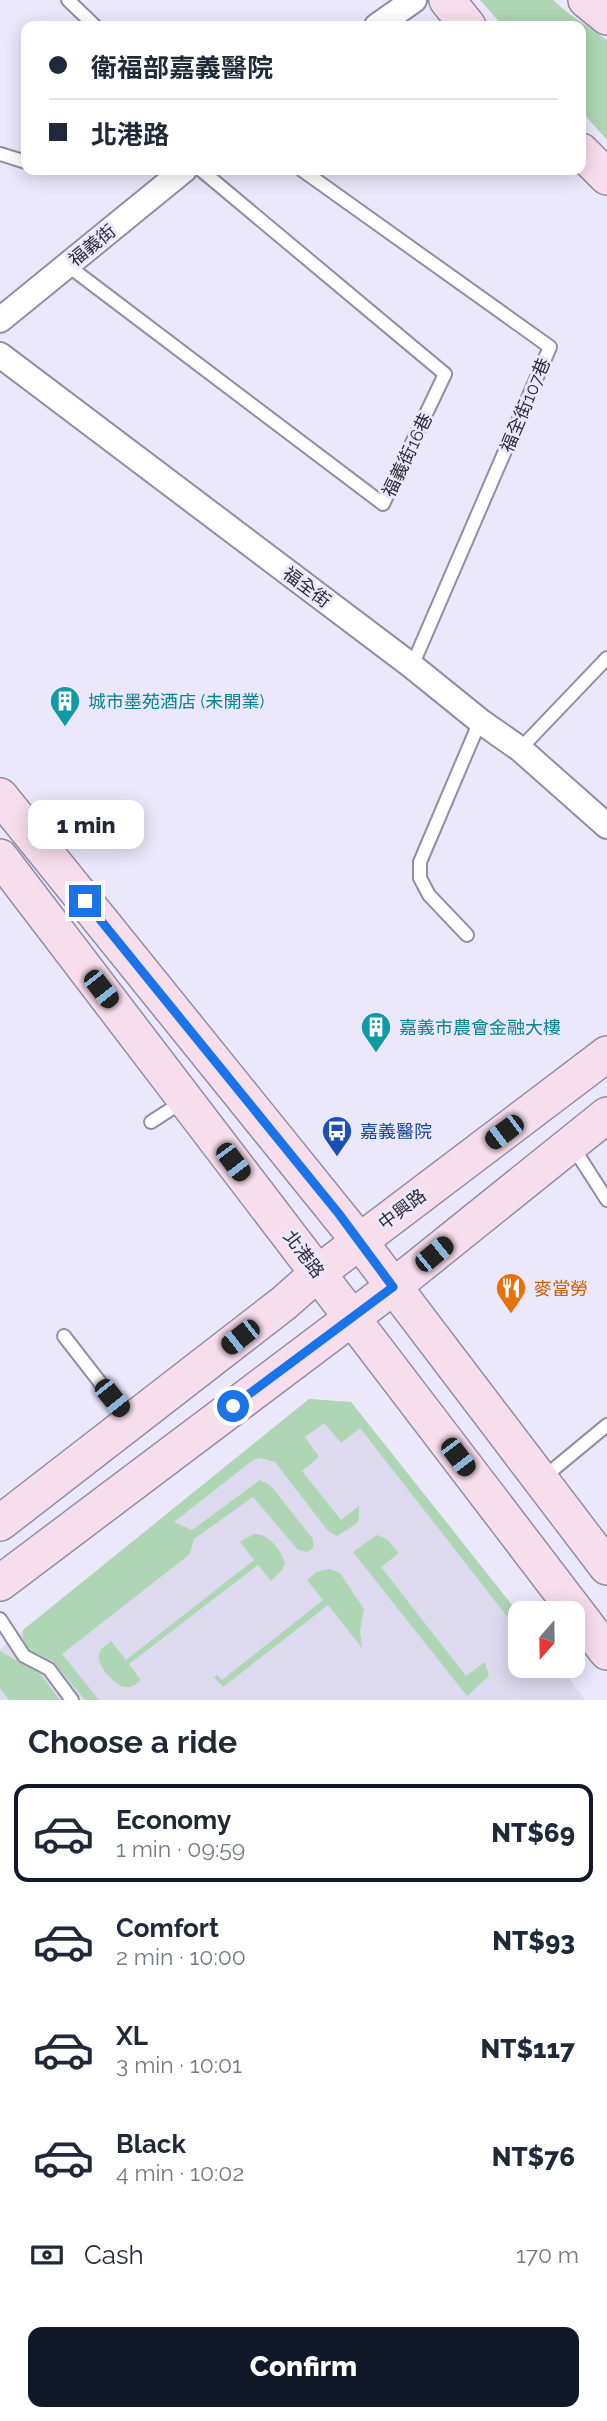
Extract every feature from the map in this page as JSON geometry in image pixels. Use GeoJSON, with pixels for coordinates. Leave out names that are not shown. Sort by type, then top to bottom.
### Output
{"type":"FeatureCollection","features":[{"type":"Feature","properties":{"kind":"main road"},"geometry":{"type":"LineString","coordinates":[[447,0],[464,21]]}},
{"type":"Feature","properties":{"kind":"main road"},"geometry":{"type":"LineString","coordinates":[[586,0],[607,17]]}},
{"type":"Feature","properties":{"kind":"main road"},"geometry":{"type":"LineString","coordinates":[[586,156],[607,177]]}},
{"type":"Feature","properties":{"kind":"main road"},"geometry":{"type":"LineString","coordinates":[[0,796],[360,1241],[607,1567]]}},
{"type":"Feature","properties":{"kind":"main road","name":"北港路"},"geometry":{"type":"LineString","coordinates":[[0,857],[607,1652]]}},
{"type":"Feature","properties":{"kind":"main road","name":"中興路"},"geometry":{"type":"LineString","coordinates":[[0,1523],[284,1303],[318,1273],[607,1054]]}},
{"type":"Feature","properties":{"kind":"main road"},"geometry":{"type":"LineString","coordinates":[[0,1583],[393,1287],[607,1115]]}},
{"type":"Feature","properties":{"kind":"street"},"geometry":{"type":"LineString","coordinates":[[384,21],[415,0]]}},
{"type":"Feature","properties":{"kind":"street","name":"福義街"},"geometry":{"type":"LineString","coordinates":[[0,320],[178,175]]}},
{"type":"Feature","properties":{"kind":"street","name":"福全街"},"geometry":{"type":"LineString","coordinates":[[0,355],[412,666],[520,750],[607,826]]}},
{"type":"Feature","properties":{"kind":"lane"},"geometry":{"type":"LineString","coordinates":[[68,0],[90,21]]}},
{"type":"Feature","properties":{"kind":"lane"},"geometry":{"type":"LineString","coordinates":[[0,154],[21,160]]}},
{"type":"Feature","properties":{"kind":"lane","name":"福義街16巷"},"geometry":{"type":"LineString","coordinates":[[67,265],[383,504],[445,374],[207,175]]}},
{"type":"Feature","properties":{"kind":"lane","name":"福全街107巷"},"geometry":{"type":"LineString","coordinates":[[309,175],[550,347],[412,666]]}},
{"type":"Feature","properties":{"kind":"lane"},"geometry":{"type":"LineString","coordinates":[[520,750],[607,658]]}},
{"type":"Feature","properties":{"kind":"lane"},"geometry":{"type":"LineString","coordinates":[[467,935],[429,895],[420,878],[420,862],[480,721]]}},
{"type":"Feature","properties":{"kind":"lane"},"geometry":{"type":"LineString","coordinates":[[151,1122],[186,1100]]}},
{"type":"Feature","properties":{"kind":"lane"},"geometry":{"type":"LineString","coordinates":[[571,1144],[607,1200]]}},
{"type":"Feature","properties":{"kind":"lane"},"geometry":{"type":"LineString","coordinates":[[64,1336],[131,1422]]}},
{"type":"Feature","properties":{"kind":"lane"},"geometry":{"type":"LineString","coordinates":[[542,1479],[607,1425]]}},
{"type":"Feature","properties":{"kind":"lane"},"geometry":{"type":"LineString","coordinates":[[0,1619],[24,1656],[49,1669],[72,1700]]}},
{"type":"Feature","properties":{"kind":"shaded area"},"geometry":{"type":"Polygon","coordinates":[[[309,1399],[351,1402],[509,1601],[508,1678],[569,1678],[585,1700],[0,1700],[0,1649],[309,1399]]]}},
{"type":"Feature","properties":{"kind":"green space"},"geometry":{"type":"Polygon","coordinates":[[[480,0],[553,0],[580,21],[499,21],[480,0]]]}},
{"type":"Feature","properties":{"kind":"green space"},"geometry":{"type":"Polygon","coordinates":[[[586,25],[607,40],[607,140],[586,117],[586,25]]]}},
{"type":"Feature","properties":{"kind":"green space"},"geometry":{"type":"Polygon","coordinates":[[[309,1399],[351,1402],[509,1601],[508,1618],[360,1428],[341,1443],[324,1423],[305,1437],[319,1457],[302,1471],[341,1520],[359,1506],[359,1519],[356,1524],[337,1536],[328,1531],[275,1462],[260,1458],[253,1460],[174,1522],[192,1530],[260,1480],[271,1486],[313,1539],[313,1548],[308,1552],[298,1550],[253,1497],[194,1539],[190,1554],[62,1654],[99,1700],[85,1700],[53,1661],[28,1650],[23,1642],[23,1630],[309,1399]]]}},
{"type":"Feature","properties":{"kind":"green space"},"geometry":{"type":"Polygon","coordinates":[[[254,1534],[269,1539],[277,1548],[285,1563],[282,1570],[271,1581],[258,1565],[129,1664],[141,1680],[126,1687],[112,1679],[100,1664],[99,1654],[104,1647],[111,1641],[126,1660],[254,1560],[240,1542],[254,1534]]]}},
{"type":"Feature","properties":{"kind":"green space"},"geometry":{"type":"Polygon","coordinates":[[[377,1535],[387,1539],[399,1553],[381,1567],[466,1676],[485,1662],[489,1676],[467,1696],[353,1552],[377,1535]]]}},
{"type":"Feature","properties":{"kind":"green space"},"geometry":{"type":"Polygon","coordinates":[[[330,1569],[340,1573],[364,1609],[360,1631],[362,1648],[328,1605],[223,1687],[214,1677],[217,1675],[222,1680],[323,1600],[307,1580],[316,1572],[330,1569]]]}},
{"type":"Feature","properties":{"kind":"green space"},"geometry":{"type":"Polygon","coordinates":[[[0,1651],[40,1674],[60,1700],[9,1700],[0,1688],[0,1651]]]}},
{"type":"Feature","properties":{"kind":"place","name":"城市墨苑酒店 (未開業)"},"geometry":{"type":"Point","coordinates":[65,728]}},
{"type":"Feature","properties":{"kind":"place","name":"嘉義市農會金融大樓"},"geometry":{"type":"Point","coordinates":[376,1054]}},
{"type":"Feature","properties":{"kind":"place","name":"嘉義醫院"},"geometry":{"type":"Point","coordinates":[337,1158]}},
{"type":"Feature","properties":{"kind":"place","name":"麥當勞"},"geometry":{"type":"Point","coordinates":[511,1315]}},
{"type":"Feature","properties":{"kind":"route"},"geometry":{"type":"LineString","coordinates":[[85,901],[339,1214],[393,1287],[233,1406]]}}]}
